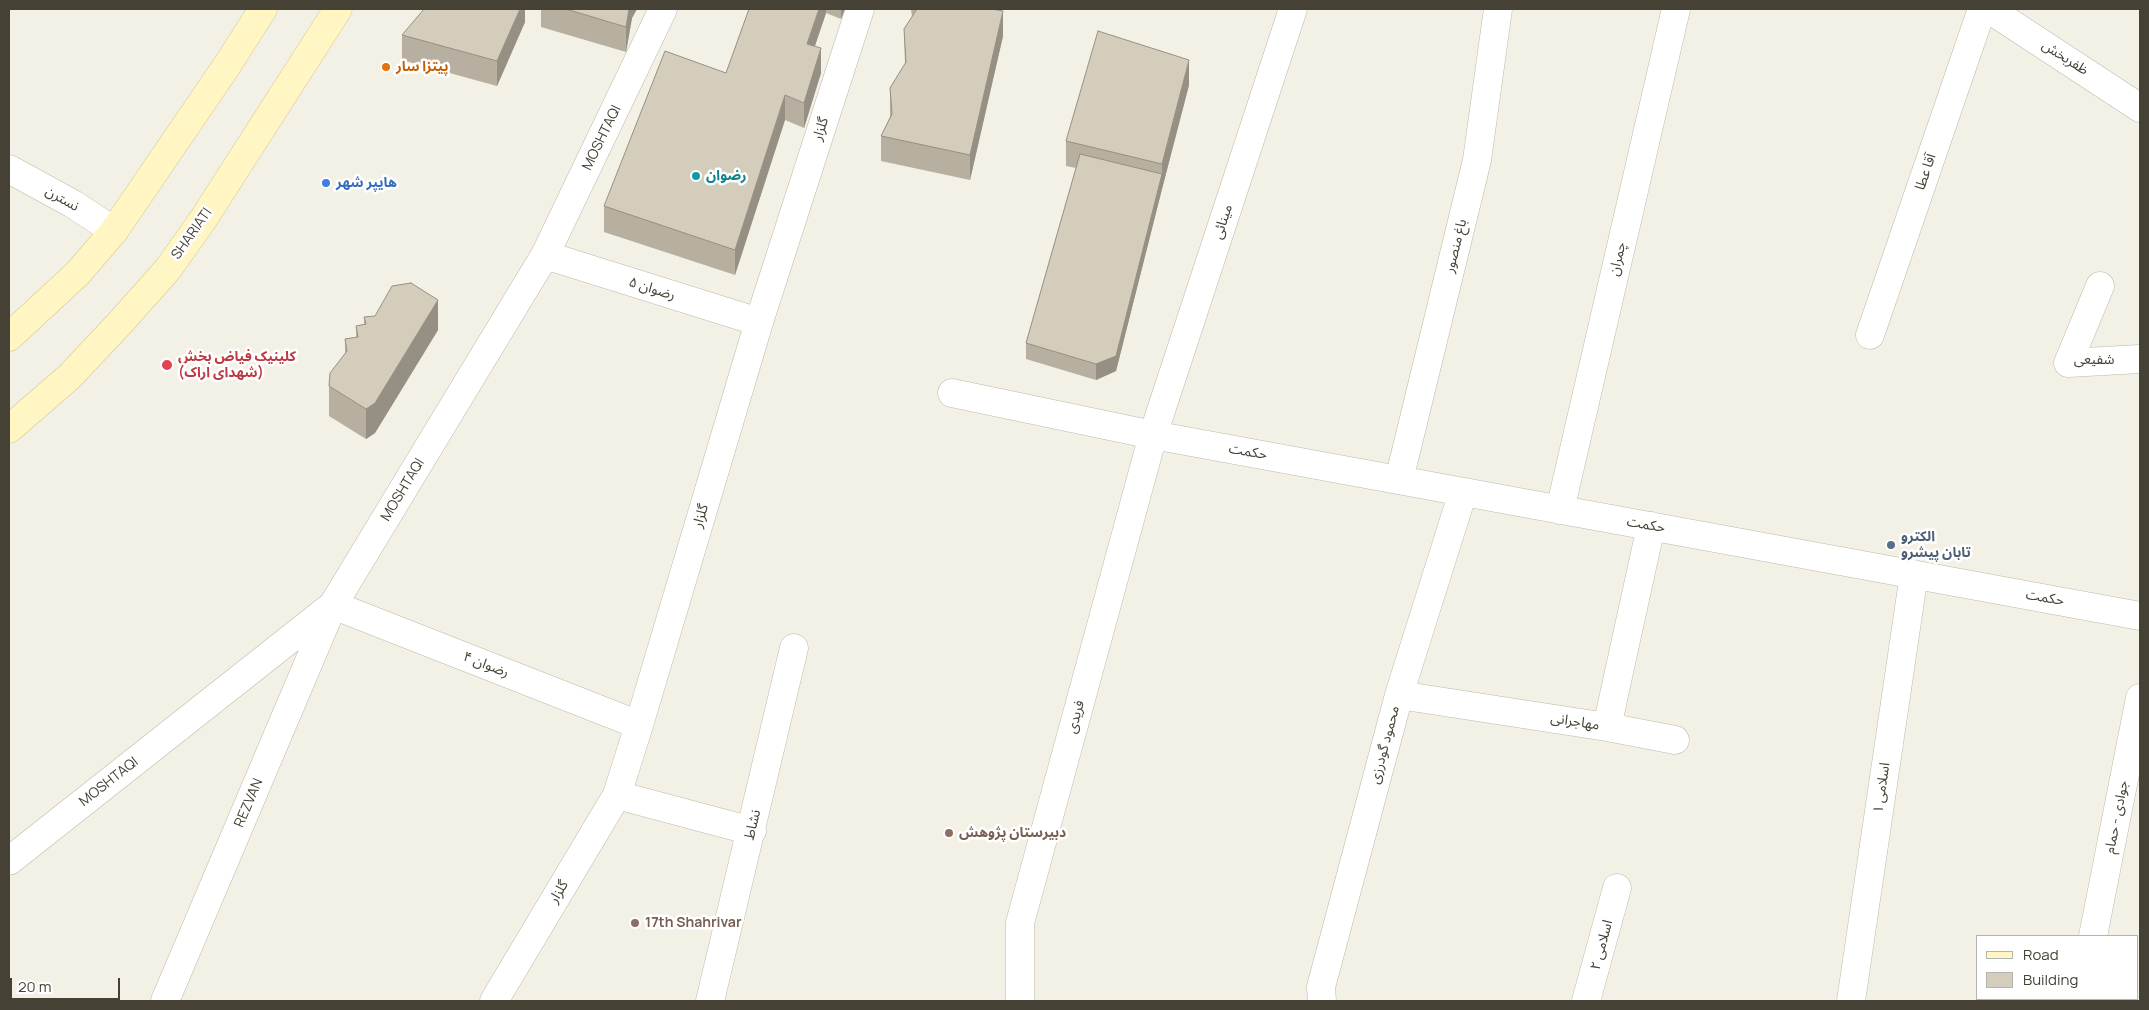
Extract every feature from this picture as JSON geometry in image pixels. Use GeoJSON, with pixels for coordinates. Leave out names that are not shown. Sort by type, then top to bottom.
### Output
{"type":"FeatureCollection","features":[{"type":"Feature","properties":{"kind":"main road"},"geometry":{"type":"LineString","coordinates":[[9,337],[78,273],[114,231],[226,67],[263,9]]}},
{"type":"Feature","properties":{"kind":"main road","name":"SHARIATI"},"geometry":{"type":"LineString","coordinates":[[9,429],[69,378],[168,269],[204,218],[338,9]]}},
{"type":"Feature","properties":{"kind":"street","name":"MOSHTAQI"},"geometry":{"type":"LineString","coordinates":[[9,861],[333,605],[546,255],[663,9]]}},
{"type":"Feature","properties":{"kind":"street","name":"گلزار"},"geometry":{"type":"LineString","coordinates":[[494,1001],[616,795],[639,725],[759,322],[860,9]]}},
{"type":"Feature","properties":{"kind":"street","name":"مینائی"},"geometry":{"type":"LineString","coordinates":[[1153,435],[1293,9]]}},
{"type":"Feature","properties":{"kind":"street","name":"باغ منصور"},"geometry":{"type":"LineString","coordinates":[[1400,480],[1477,160],[1498,9]]}},
{"type":"Feature","properties":{"kind":"street","name":"چمران"},"geometry":{"type":"LineString","coordinates":[[1560,510],[1676,9]]}},
{"type":"Feature","properties":{"kind":"street","name":"آقا عطا"},"geometry":{"type":"LineString","coordinates":[[1870,335],[1982,9]]}},
{"type":"Feature","properties":{"kind":"street","name":"ظفربخش"},"geometry":{"type":"LineString","coordinates":[[1989,9],[2140,108]]}},
{"type":"Feature","properties":{"kind":"street","name":"نسترن"},"geometry":{"type":"LineString","coordinates":[[9,170],[73,204],[114,231]]}},
{"type":"Feature","properties":{"kind":"street","name":"رضوان ۵"},"geometry":{"type":"LineString","coordinates":[[546,255],[759,322]]}},
{"type":"Feature","properties":{"kind":"street","name":"شفیعی"},"geometry":{"type":"LineString","coordinates":[[2100,286],[2068,363],[2140,359]]}},
{"type":"Feature","properties":{"kind":"street","name":"حکمت"},"geometry":{"type":"LineString","coordinates":[[952,393],[1153,435],[2140,616]]}},
{"type":"Feature","properties":{"kind":"street","name":"فریدی"},"geometry":{"type":"LineString","coordinates":[[1020,1001],[1020,923],[1153,435]]}},
{"type":"Feature","properties":{"kind":"street","name":"محمود گودرزی"},"geometry":{"type":"LineString","coordinates":[[1322,1001],[1321,987],[1399,695],[1463,492]]}},
{"type":"Feature","properties":{"kind":"street","name":"مهاجرانی"},"geometry":{"type":"LineString","coordinates":[[1399,695],[1607,727],[1651,526]]}},
{"type":"Feature","properties":{"kind":"street","name":"اسلامی ۱"},"geometry":{"type":"LineString","coordinates":[[1851,1001],[1914,574]]}},
{"type":"Feature","properties":{"kind":"street","name":"رضوان ۴"},"geometry":{"type":"LineString","coordinates":[[333,605],[639,725]]}},
{"type":"Feature","properties":{"kind":"street","name":"REZVAN"},"geometry":{"type":"LineString","coordinates":[[165,1001],[333,605]]}},
{"type":"Feature","properties":{"kind":"street","name":"نشاط"},"geometry":{"type":"LineString","coordinates":[[710,1001],[752,831],[794,648]]}},
{"type":"Feature","properties":{"kind":"street","name":"جوادی - حمام"},"geometry":{"type":"LineString","coordinates":[[2093,935],[2140,698]]}},
{"type":"Feature","properties":{"kind":"street"},"geometry":{"type":"LineString","coordinates":[[1607,727],[1674,740]]}},
{"type":"Feature","properties":{"kind":"street"},"geometry":{"type":"LineString","coordinates":[[616,795],[752,831]]}},
{"type":"Feature","properties":{"kind":"street","name":"اسلامی ۲"},"geometry":{"type":"LineString","coordinates":[[1586,1001],[1617,888]]}},
{"type":"Feature","properties":{"kind":"building"},"geometry":{"type":"Polygon","coordinates":[[[424,9],[520,9],[497,61],[402,35],[424,9]]]}},
{"type":"Feature","properties":{"kind":"building"},"geometry":{"type":"Polygon","coordinates":[[[566,9],[629,9],[626,27],[566,9]]]}},
{"type":"Feature","properties":{"kind":"building","name":"رضوان"},"geometry":{"type":"Polygon","coordinates":[[[749,9],[819,9],[807,44],[821,48],[804,103],[785,95],[735,250],[604,206],[665,51],[726,73],[749,9]]]}},
{"type":"Feature","properties":{"kind":"building"},"geometry":{"type":"Polygon","coordinates":[[[917,9],[992,9],[1003,11],[970,155],[881,136],[892,114],[890,88],[906,62],[904,29],[917,9]]]}},
{"type":"Feature","properties":{"kind":"building"},"geometry":{"type":"Polygon","coordinates":[[[1098,31],[1189,60],[1162,164],[1066,141],[1098,31]]]}},
{"type":"Feature","properties":{"kind":"building"},"geometry":{"type":"Polygon","coordinates":[[[1080,154],[1162,174],[1116,356],[1096,364],[1026,343],[1080,154]]]}},
{"type":"Feature","properties":{"kind":"building"},"geometry":{"type":"Polygon","coordinates":[[[411,283],[438,300],[375,403],[366,409],[329,386],[330,373],[347,351],[345,339],[358,337],[356,326],[366,324],[364,317],[375,316],[392,286],[411,283]]]}},
{"type":"Feature","properties":{"kind":"place","name":"پیتزا سار"},"geometry":{"type":"Point","coordinates":[386,67]}},
{"type":"Feature","properties":{"kind":"place","name":"رضوان"},"geometry":{"type":"Point","coordinates":[696,176]}},
{"type":"Feature","properties":{"kind":"place","name":"هایپر شهر"},"geometry":{"type":"Point","coordinates":[326,183]}},
{"type":"Feature","properties":{"kind":"place","name":"کلینیک فیاض بخش (شهدای اراک)"},"geometry":{"type":"Point","coordinates":[167,365]}},
{"type":"Feature","properties":{"kind":"place","name":"الکترو تابان پیشرو"},"geometry":{"type":"Point","coordinates":[1891,545]}},
{"type":"Feature","properties":{"kind":"place","name":"دبیرستان پژوهش"},"geometry":{"type":"Point","coordinates":[949,833]}},
{"type":"Feature","properties":{"kind":"place","name":"17th Shahrivar"},"geometry":{"type":"Point","coordinates":[635,923]}}]}
